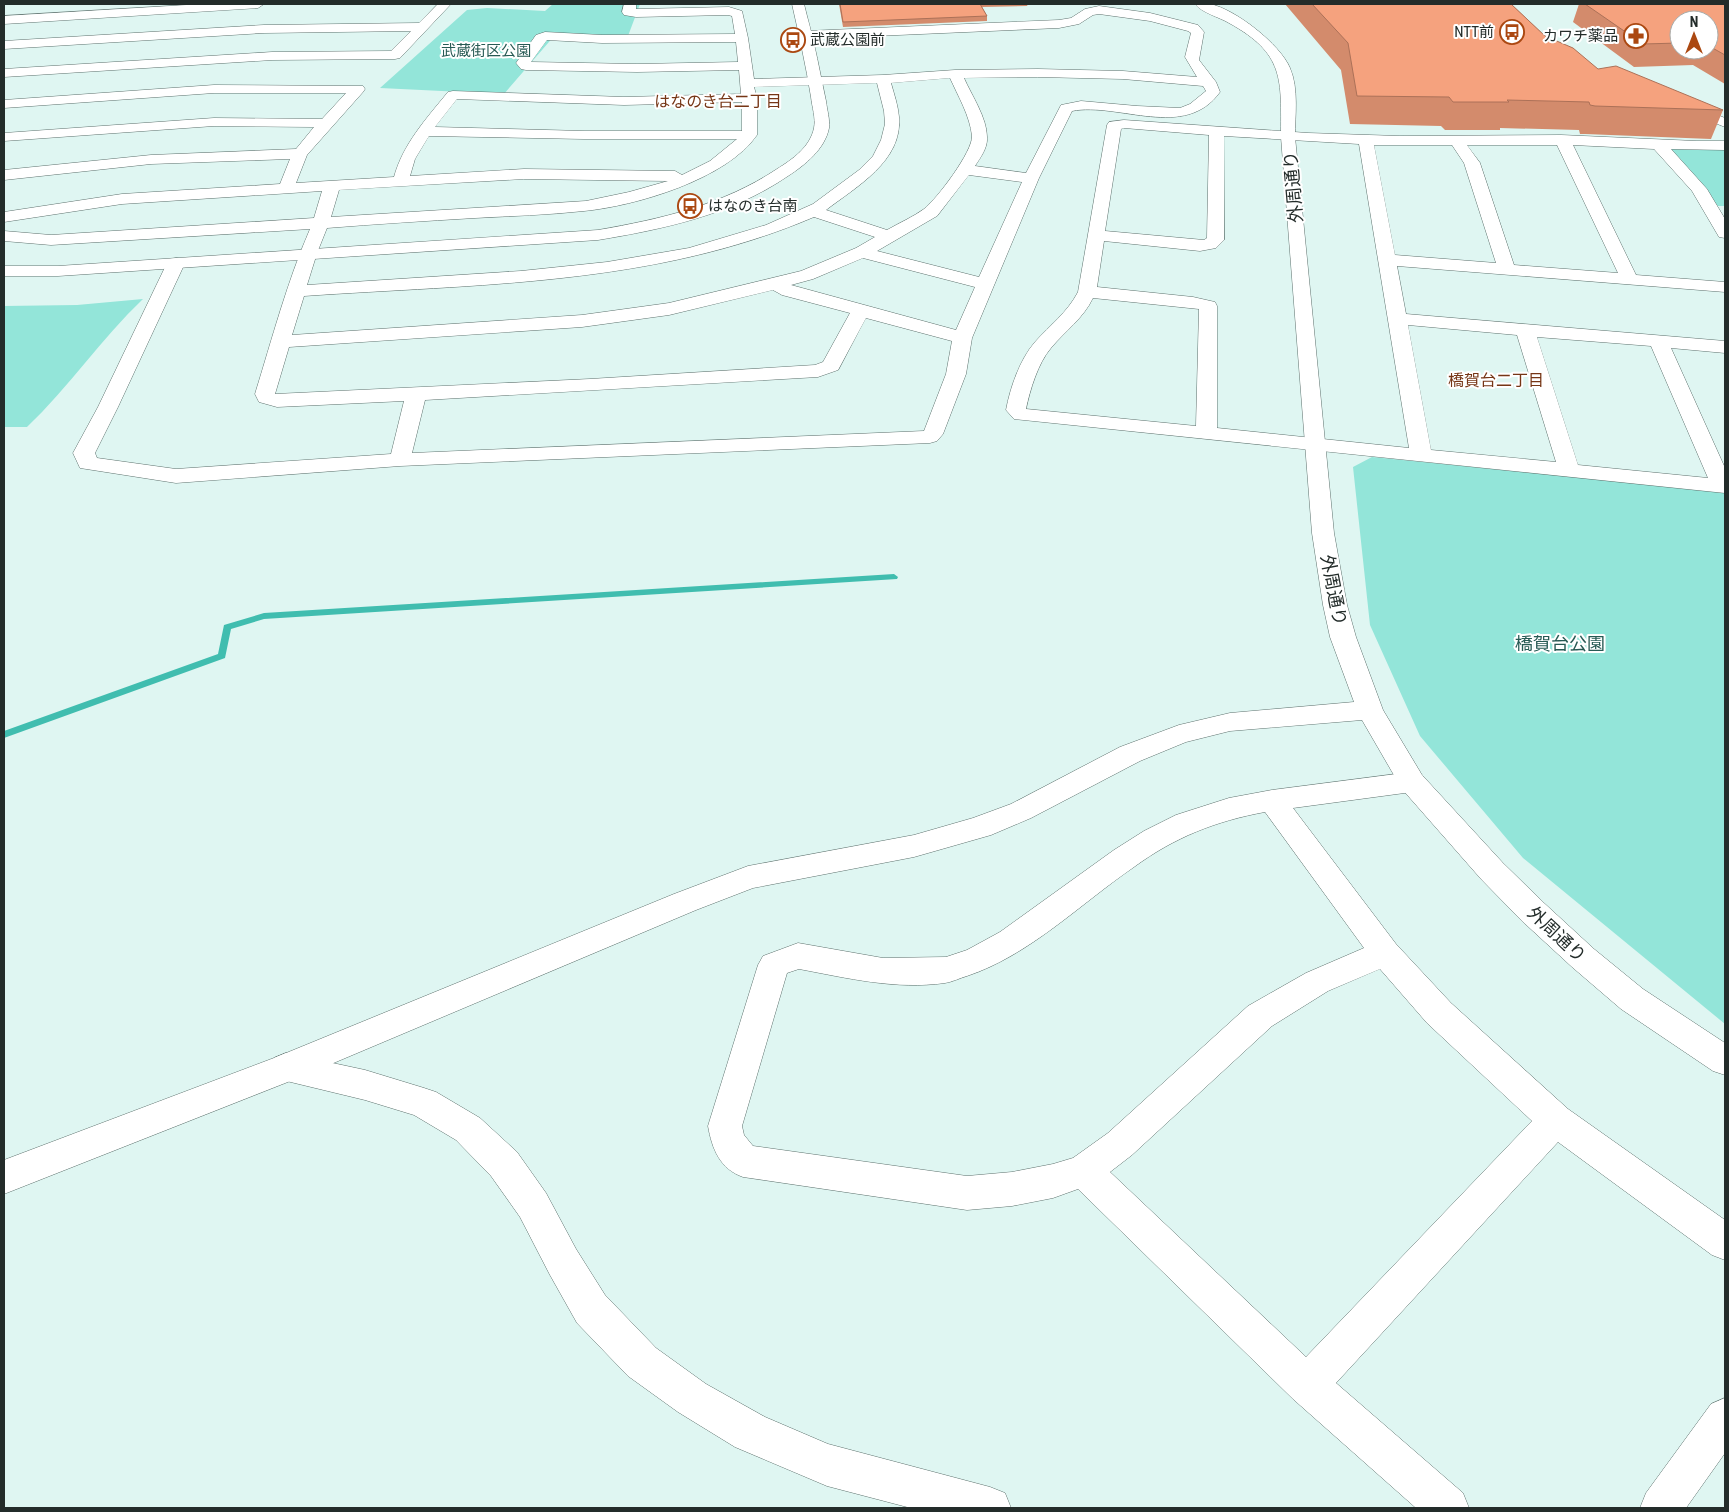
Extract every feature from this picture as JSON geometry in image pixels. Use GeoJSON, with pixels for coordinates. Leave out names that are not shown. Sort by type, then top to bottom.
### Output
{"type":"FeatureCollection","features":[{"type":"Feature","properties":{"kind":"street"},"geometry":{"type":"LineString","coordinates":[[4,20],[181,6],[258,4]]}},
{"type":"Feature","properties":{"kind":"street"},"geometry":{"type":"LineString","coordinates":[[4,73],[272,56],[395,55],[445,4]]}},
{"type":"Feature","properties":{"kind":"street"},"geometry":{"type":"LineString","coordinates":[[4,236],[65,240],[586,206],[664,188],[718,164],[737,149],[750,135],[750,98],[746,83],[738,14],[735,12],[636,13],[628,12],[630,4]]}},
{"type":"Feature","properties":{"kind":"street"},"geometry":{"type":"LineString","coordinates":[[4,271],[58,271],[598,235],[688,216],[735,200],[776,179],[804,158],[816,142],[822,124],[806,35],[798,4]]}},
{"type":"Feature","properties":{"kind":"street","name":"外周通り"},"geometry":{"type":"LineString","coordinates":[[1201,4],[1247,28],[1274,52],[1282,65],[1287,81],[1288,137],[1323,533],[1335,606],[1343,637],[1370,710],[1412,782],[1492,871],[1583,958],[1632,999],[1725,1061]]}},
{"type":"Feature","properties":{"kind":"street"},"geometry":{"type":"LineString","coordinates":[[176,263],[108,407],[84,453],[88,463],[176,476],[400,460],[924,439],[933,434],[956,374],[962,338],[1031,178],[1066,108],[1081,105],[1187,112],[1213,92],[1209,82],[1194,64],[1192,58],[1198,32],[1193,28],[1150,18],[1099,10],[1089,12],[1075,21],[1059,24],[806,35]]}},
{"type":"Feature","properties":{"kind":"street"},"geometry":{"type":"LineString","coordinates":[[4,45],[264,29],[422,26]]}},
{"type":"Feature","properties":{"kind":"street"},"geometry":{"type":"LineString","coordinates":[[742,38],[545,36],[541,38],[522,63],[526,66],[575,68],[744,66]]}},
{"type":"Feature","properties":{"kind":"street"},"geometry":{"type":"LineString","coordinates":[[98,97],[123,65]]}},
{"type":"Feature","properties":{"kind":"street"},"geometry":{"type":"LineString","coordinates":[[746,83],[883,79],[955,74],[1038,73],[1123,75],[1209,82]]}},
{"type":"Feature","properties":{"kind":"street"},"geometry":{"type":"LineString","coordinates":[[280,342],[582,321],[669,309],[775,284],[834,265],[862,252],[932,212],[965,170],[977,150],[980,138],[977,123],[955,74]]}},
{"type":"Feature","properties":{"kind":"street"},"geometry":{"type":"LineString","coordinates":[[298,291],[535,275],[633,264],[730,243],[813,211],[866,173],[884,148],[891,132],[893,117],[883,79]]}},
{"type":"Feature","properties":{"kind":"street"},"geometry":{"type":"LineString","coordinates":[[4,104],[214,89],[358,89],[300,154],[286,189]]}},
{"type":"Feature","properties":{"kind":"street"},"geometry":{"type":"LineString","coordinates":[[402,182],[407,159],[424,131],[453,95],[624,101],[750,98]]}},
{"type":"Feature","properties":{"kind":"street"},"geometry":{"type":"LineString","coordinates":[[1672,101],[1725,123]]}},
{"type":"Feature","properties":{"kind":"street"},"geometry":{"type":"LineString","coordinates":[[4,137],[214,122],[326,123]]}},
{"type":"Feature","properties":{"kind":"street"},"geometry":{"type":"LineString","coordinates":[[1724,486],[1022,415],[1016,410],[1020,388],[1041,347],[1078,310],[1087,292],[1114,125],[1124,124],[1288,137],[1366,140],[1561,140],[1707,146],[1725,145]]}},
{"type":"Feature","properties":{"kind":"street"},"geometry":{"type":"LineString","coordinates":[[424,131],[584,135],[750,135]]}},
{"type":"Feature","properties":{"kind":"street"},"geometry":{"type":"LineString","coordinates":[[1095,235],[1200,246],[1210,244],[1215,240],[1217,131]]}},
{"type":"Feature","properties":{"kind":"street"},"geometry":{"type":"LineString","coordinates":[[1366,140],[1420,456]]}},
{"type":"Feature","properties":{"kind":"street"},"geometry":{"type":"LineString","coordinates":[[1561,140],[1565,144],[1629,278]]}},
{"type":"Feature","properties":{"kind":"street"},"geometry":{"type":"LineString","coordinates":[[1457,141],[1472,163],[1506,268]]}},
{"type":"Feature","properties":{"kind":"street"},"geometry":{"type":"LineString","coordinates":[[1658,144],[1699,189],[1725,233]]}},
{"type":"Feature","properties":{"kind":"street"},"geometry":{"type":"LineString","coordinates":[[4,175],[108,163],[183,157],[300,154]]}},
{"type":"Feature","properties":{"kind":"street"},"geometry":{"type":"LineString","coordinates":[[965,170],[1031,178]]}},
{"type":"Feature","properties":{"kind":"street"},"geometry":{"type":"LineString","coordinates":[[4,217],[122,199],[524,174],[692,177]]}},
{"type":"Feature","properties":{"kind":"street"},"geometry":{"type":"LineString","coordinates":[[332,186],[321,222],[308,253],[298,291],[280,342],[265,394],[266,398],[277,401],[818,371],[830,366],[860,311]]}},
{"type":"Feature","properties":{"kind":"street"},"geometry":{"type":"LineString","coordinates":[[813,211],[888,236]]}},
{"type":"Feature","properties":{"kind":"street"},"geometry":{"type":"LineString","coordinates":[[862,252],[985,284]]}},
{"type":"Feature","properties":{"kind":"street"},"geometry":{"type":"LineString","coordinates":[[1387,260],[1506,268],[1725,287]]}},
{"type":"Feature","properties":{"kind":"street"},"geometry":{"type":"LineString","coordinates":[[775,284],[788,291],[962,338]]}},
{"type":"Feature","properties":{"kind":"street"},"geometry":{"type":"LineString","coordinates":[[1087,292],[1193,302],[1208,306],[1206,434]]}},
{"type":"Feature","properties":{"kind":"street"},"geometry":{"type":"LineString","coordinates":[[1398,319],[1725,346]]}},
{"type":"Feature","properties":{"kind":"street"},"geometry":{"type":"LineString","coordinates":[[1525,330],[1569,470]]}},
{"type":"Feature","properties":{"kind":"street"},"geometry":{"type":"LineString","coordinates":[[1658,341],[1724,486]]}},
{"type":"Feature","properties":{"kind":"street"},"geometry":{"type":"LineString","coordinates":[[400,460],[416,393]]}},
{"type":"Feature","properties":{"kind":"street"},"geometry":{"type":"LineString","coordinates":[[4,1177],[286,1068],[685,902],[748,878],[822,861],[914,846],[982,827],[1021,811],[1130,754],[1179,734],[1230,722],[1370,710]]}},
{"type":"Feature","properties":{"kind":"street"},"geometry":{"type":"LineString","coordinates":[[1385,953],[1316,982],[1260,1016],[1120,1144],[1084,1171],[1053,1181],[1020,1188],[967,1193],[743,1161],[728,1142],[725,1126],[774,965],[798,956],[883,971],[918,972],[946,970],[977,960],[1011,941],[1069,897],[1154,839],[1186,823],[1229,808],[1272,800],[1412,782]]}},
{"type":"Feature","properties":{"kind":"street"},"geometry":{"type":"LineString","coordinates":[[1272,800],[1385,953],[1439,1013],[1556,1120],[1725,1242]]}},
{"type":"Feature","properties":{"kind":"street"},"geometry":{"type":"LineString","coordinates":[[286,1068],[365,1085],[424,1103],[468,1129],[504,1164],[533,1205],[563,1262],[591,1309],[642,1362],[692,1398],[750,1432],[827,1465],[990,1508]]}},
{"type":"Feature","properties":{"kind":"street"},"geometry":{"type":"LineString","coordinates":[[1307,1385],[1556,1120]]}},
{"type":"Feature","properties":{"kind":"street"},"geometry":{"type":"LineString","coordinates":[[1084,1171],[1307,1385],[1448,1508]]}},
{"type":"Feature","properties":{"kind":"street"},"geometry":{"type":"LineString","coordinates":[[1661,1508],[1725,1418]]}},
{"type":"Feature","properties":{"kind":"green space","name":"武蔵街区公園"},"geometry":{"type":"Polygon","coordinates":[[[553,4],[640,4],[628,36],[555,35],[504,94],[380,88],[467,10],[487,8],[545,11],[553,4]]]}},
{"type":"Feature","properties":{"kind":"green space"},"geometry":{"type":"Polygon","coordinates":[[[1669,149],[1725,150],[1725,206],[1718,206],[1669,149]]]}},
{"type":"Feature","properties":{"kind":"green space"},"geometry":{"type":"Polygon","coordinates":[[[143,299],[27,427],[4,427],[4,306],[77,305],[143,299]]]}},
{"type":"Feature","properties":{"kind":"green space","name":"橋賀台公園"},"geometry":{"type":"Polygon","coordinates":[[[1372,457],[1725,492],[1725,1024],[1523,858],[1420,736],[1370,625],[1353,467],[1372,457]]]}},
{"type":"Feature","properties":{"kind":"building"},"geometry":{"type":"Polygon","coordinates":[[[840,4],[980,4],[987,16],[843,22],[840,4]]]}},
{"type":"Feature","properties":{"kind":"building"},"geometry":{"type":"Polygon","coordinates":[[[1312,4],[1511,4],[1545,36],[1573,48],[1598,69],[1616,66],[1723,110],[1595,106],[1590,105],[1589,102],[1507,100],[1509,102],[1453,102],[1449,97],[1357,96],[1348,43],[1312,4]]]}},
{"type":"Feature","properties":{"kind":"building"},"geometry":{"type":"Polygon","coordinates":[[[1585,4],[1725,4],[1725,55],[1719,52],[1719,10],[1669,10],[1669,43],[1643,44],[1585,4]]]}},
{"type":"Feature","properties":{"kind":"waterway"},"geometry":{"type":"LineString","coordinates":[[4,735],[222,656],[227,627],[264,616],[894,577]]}},
{"type":"Feature","properties":{"kind":"place","name":"NTT前"},"geometry":{"type":"Point","coordinates":[1512,32]}},
{"type":"Feature","properties":{"kind":"place","name":"カワチ薬品"},"geometry":{"type":"Point","coordinates":[1636,36]}},
{"type":"Feature","properties":{"kind":"place","name":"武蔵公園前"},"geometry":{"type":"Point","coordinates":[793,40]}},
{"type":"Feature","properties":{"kind":"place","name":"はなのき台南"},"geometry":{"type":"Point","coordinates":[690,206]}},
{"type":"Feature","properties":{"kind":"district","name":"はなのき台二丁目"},"geometry":{"type":"Point","coordinates":[718,101]}},
{"type":"Feature","properties":{"kind":"district","name":"橋賀台二丁目"},"geometry":{"type":"Point","coordinates":[1496,380]}}]}
